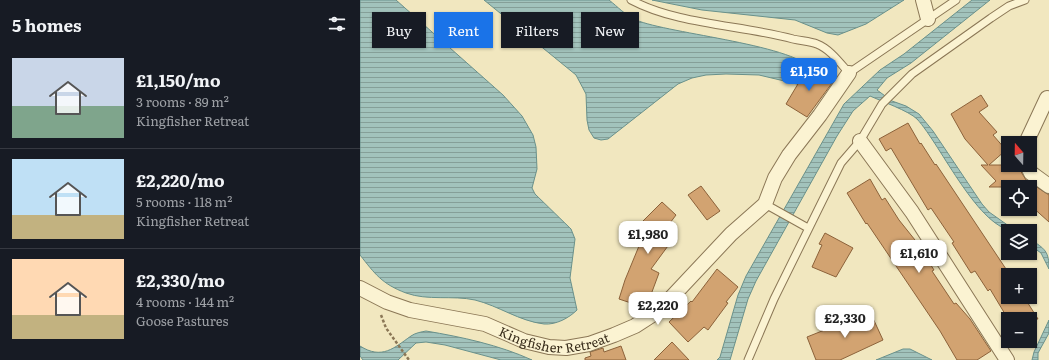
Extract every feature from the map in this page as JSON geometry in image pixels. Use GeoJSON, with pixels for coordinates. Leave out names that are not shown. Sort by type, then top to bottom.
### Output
{"type":"FeatureCollection","features":[{"type":"Feature","properties":{"kind":"street"},"geometry":{"type":"LineString","coordinates":[[923,0],[928,19]]}},
{"type":"Feature","properties":{"kind":"street","name":"Kingfisher Retreat"},"geometry":{"type":"LineString","coordinates":[[360,288],[387,302],[410,310],[485,324],[524,341],[549,347],[566,348],[589,344],[635,326],[652,315],[669,300],[731,234],[765,204],[775,178],[789,155],[820,115],[848,72]]}},
{"type":"Feature","properties":{"kind":"street"},"geometry":{"type":"LineString","coordinates":[[1030,136],[1048,99]]}},
{"type":"Feature","properties":{"kind":"street"},"geometry":{"type":"LineString","coordinates":[[860,141],[912,212],[1007,360]]}},
{"type":"Feature","properties":{"kind":"street"},"geometry":{"type":"LineString","coordinates":[[1030,172],[1049,186]]}},
{"type":"Feature","properties":{"kind":"lane"},"geometry":{"type":"LineString","coordinates":[[632,0],[649,8],[676,17],[760,31],[818,44],[833,55],[848,72],[956,0]]}},
{"type":"Feature","properties":{"kind":"lane"},"geometry":{"type":"LineString","coordinates":[[748,360],[774,299],[841,163],[860,141],[882,104],[912,74],[1009,6],[1025,0]]}},
{"type":"Feature","properties":{"kind":"lane"},"geometry":{"type":"LineString","coordinates":[[765,204],[808,228]]}},
{"type":"Feature","properties":{"kind":"path"},"geometry":{"type":"LineString","coordinates":[[374,295],[386,328],[395,343],[409,360]]}},
{"type":"Feature","properties":{"kind":"water"},"geometry":{"type":"Polygon","coordinates":[[[360,0],[396,0],[410,12],[372,12],[372,48],[426,48],[426,27],[434,34],[434,48],[450,48],[503,95],[522,116],[533,135],[536,147],[537,169],[532,188],[535,194],[571,229],[575,239],[570,278],[577,310],[570,316],[558,322],[544,324],[526,320],[475,300],[423,297],[406,293],[391,286],[380,278],[360,255],[360,0]]]}},
{"type":"Feature","properties":{"kind":"water"},"geometry":{"type":"Polygon","coordinates":[[[484,0],[609,0],[624,12],[581,12],[581,48],[639,48],[639,21],[761,47],[785,54],[804,63],[814,72],[808,81],[797,84],[759,75],[726,74],[706,75],[692,78],[678,84],[608,139],[601,140],[594,138],[589,130],[586,94],[576,75],[543,48],[573,48],[573,12],[501,12],[501,14],[484,0]]]}},
{"type":"Feature","properties":{"kind":"water"},"geometry":{"type":"Polygon","coordinates":[[[652,0],[904,0],[866,24],[838,35],[827,33],[795,20],[702,10],[652,0]]]}},
{"type":"Feature","properties":{"kind":"water"},"geometry":{"type":"Polygon","coordinates":[[[972,0],[990,0],[911,63],[887,78],[877,90],[892,101],[906,106],[919,114],[933,131],[982,204],[989,212],[1006,224],[1001,224],[1001,226],[988,217],[975,202],[962,185],[927,131],[917,119],[902,110],[870,96],[853,111],[837,136],[756,281],[748,299],[730,360],[717,360],[720,357],[738,295],[746,276],[844,104],[880,70],[904,54],[972,0]]]}},
{"type":"Feature","properties":{"kind":"water"},"geometry":{"type":"Polygon","coordinates":[[[1037,244],[1043,248],[1047,254],[1049,269],[1041,253],[1037,250],[1037,244]]]}},
{"type":"Feature","properties":{"kind":"water"},"geometry":{"type":"Polygon","coordinates":[[[1049,320],[1049,333],[1038,353],[1038,360],[1032,360],[1049,320]]]}},
{"type":"Feature","properties":{"kind":"water"},"geometry":{"type":"Polygon","coordinates":[[[426,331],[480,342],[507,350],[532,360],[501,360],[445,345],[426,342],[416,343],[398,360],[363,360],[360,356],[360,346],[375,352],[387,351],[414,334],[426,331]]]}},
{"type":"Feature","properties":{"kind":"water"},"geometry":{"type":"Polygon","coordinates":[[[903,349],[910,349],[932,360],[876,360],[903,349]]]}},
{"type":"Feature","properties":{"kind":"building"},"geometry":{"type":"Polygon","coordinates":[[[808,67],[832,83],[807,117],[786,104],[808,67]]]}},
{"type":"Feature","properties":{"kind":"building"},"geometry":{"type":"Polygon","coordinates":[[[981,95],[988,106],[979,112],[997,132],[993,135],[1001,144],[1001,154],[989,165],[1001,165],[1001,172],[1021,172],[1026,180],[1001,180],[1001,187],[989,187],[996,181],[981,165],[988,165],[965,139],[951,114],[981,95]]]}},
{"type":"Feature","properties":{"kind":"building"},"geometry":{"type":"Polygon","coordinates":[[[908,123],[920,144],[921,143],[935,165],[936,164],[1005,268],[1001,268],[1001,304],[1028,304],[1034,312],[1004,312],[990,289],[988,291],[975,271],[971,273],[952,243],[954,242],[931,208],[928,210],[891,148],[886,151],[879,139],[908,123]]]}},
{"type":"Feature","properties":{"kind":"building"},"geometry":{"type":"Polygon","coordinates":[[[870,179],[882,200],[885,198],[899,220],[915,240],[934,270],[932,271],[954,304],[956,303],[970,319],[991,351],[977,360],[957,360],[940,331],[867,223],[866,224],[847,193],[870,179]]]}},
{"type":"Feature","properties":{"kind":"building"},"geometry":{"type":"Polygon","coordinates":[[[701,186],[720,211],[707,220],[688,195],[701,186]]]}},
{"type":"Feature","properties":{"kind":"building"},"geometry":{"type":"Polygon","coordinates":[[[1037,187],[1049,195],[1049,222],[1037,211],[1037,187]]]}},
{"type":"Feature","properties":{"kind":"building"},"geometry":{"type":"Polygon","coordinates":[[[662,202],[676,215],[667,227],[676,235],[651,269],[659,273],[646,308],[619,299],[639,246],[629,238],[638,226],[662,202]]]}},
{"type":"Feature","properties":{"kind":"building"},"geometry":{"type":"Polygon","coordinates":[[[825,233],[853,248],[836,277],[812,267],[822,245],[819,244],[825,233]]]}},
{"type":"Feature","properties":{"kind":"building"},"geometry":{"type":"Polygon","coordinates":[[[717,269],[738,287],[726,302],[728,303],[708,330],[704,327],[688,342],[669,322],[691,301],[692,302],[717,269]]]}},
{"type":"Feature","properties":{"kind":"building"},"geometry":{"type":"Polygon","coordinates":[[[871,314],[883,340],[840,360],[816,360],[807,337],[847,321],[848,324],[871,314]]]}},
{"type":"Feature","properties":{"kind":"building"},"geometry":{"type":"Polygon","coordinates":[[[672,342],[689,360],[654,360],[672,342]]]}},
{"type":"Feature","properties":{"kind":"building"},"geometry":{"type":"Polygon","coordinates":[[[621,346],[626,360],[585,360],[585,358],[591,356],[590,352],[603,348],[604,352],[621,346]]]}}]}
